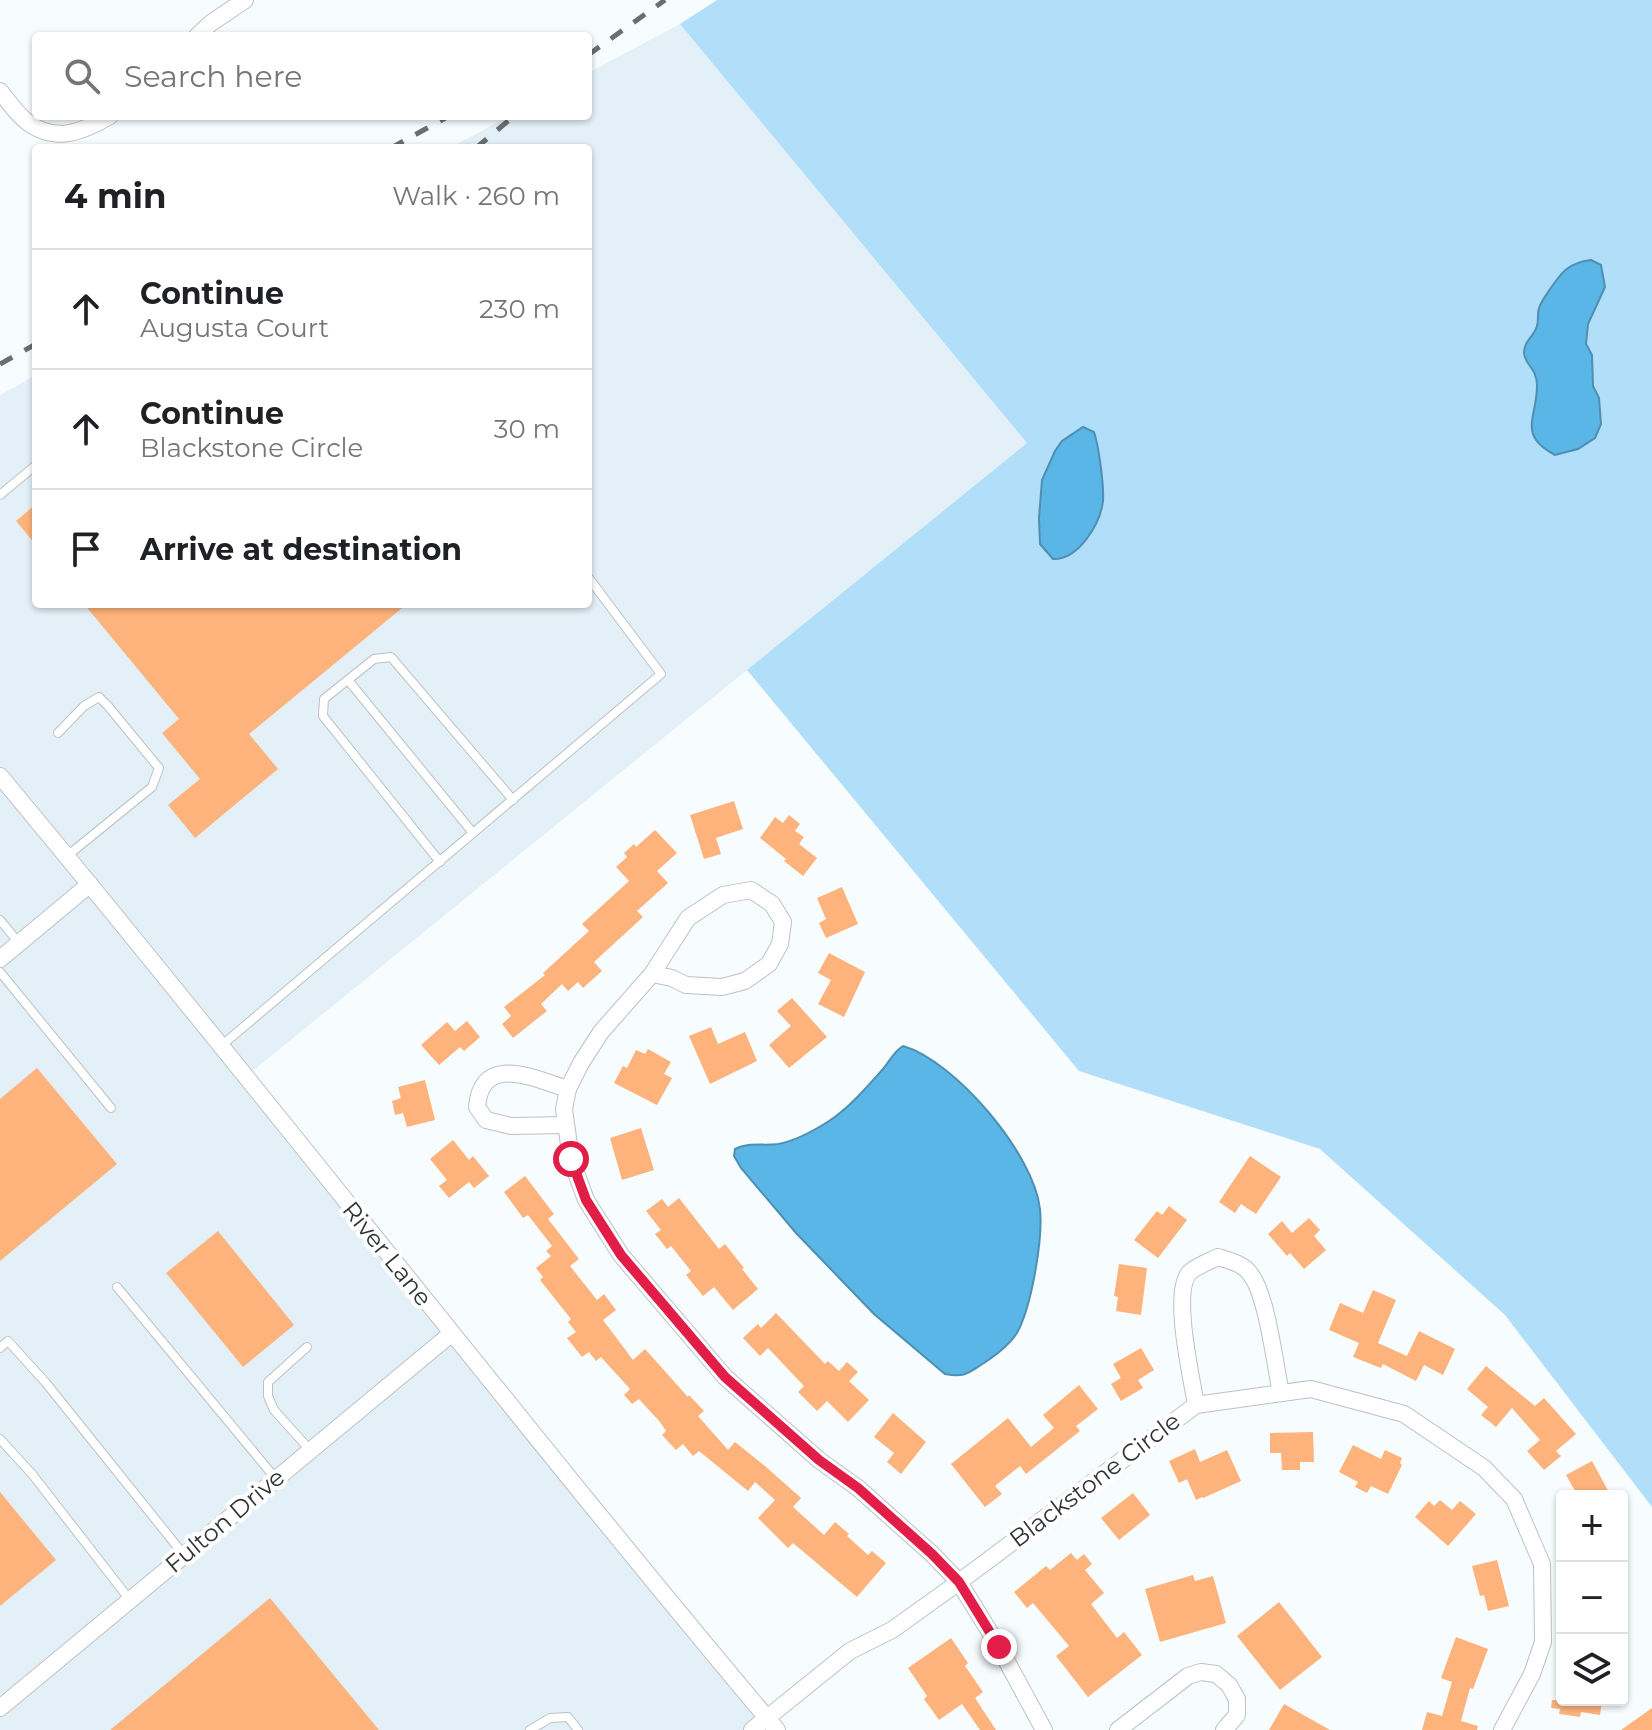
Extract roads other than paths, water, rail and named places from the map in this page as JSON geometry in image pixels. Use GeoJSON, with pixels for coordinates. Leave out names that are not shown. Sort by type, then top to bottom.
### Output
{"type":"FeatureCollection","features":[{"type":"Feature","properties":{"kind":"street"},"geometry":{"type":"LineString","coordinates":[[201,32],[245,0]]}},
{"type":"Feature","properties":{"kind":"street"},"geometry":{"type":"LineString","coordinates":[[0,91],[26,121],[51,134],[77,133],[102,120]]}},
{"type":"Feature","properties":{"kind":"street","name":"River Lane"},"geometry":{"type":"LineString","coordinates":[[0,776],[451,1334],[772,1724]]}},
{"type":"Feature","properties":{"kind":"street"},"geometry":{"type":"LineString","coordinates":[[0,959],[90,884]]}},
{"type":"Feature","properties":{"kind":"street"},"geometry":{"type":"LineString","coordinates":[[652,974],[686,985],[722,987],[745,981],[769,964],[780,944],[783,922],[772,904],[751,890],[723,895],[688,918],[652,974],[601,1032],[568,1089],[564,1109],[571,1159],[586,1200],[621,1255],[725,1377],[819,1460],[858,1488],[959,1582],[1044,1730]]}},
{"type":"Feature","properties":{"kind":"street"},"geometry":{"type":"LineString","coordinates":[[566,1125],[511,1126],[486,1120],[477,1107],[478,1092],[489,1077],[508,1072],[568,1089]]}},
{"type":"Feature","properties":{"kind":"street"},"geometry":{"type":"LineString","coordinates":[[1196,1405],[1181,1305],[1183,1285],[1190,1272],[1218,1257],[1237,1263],[1251,1274],[1261,1297],[1281,1393]]}},
{"type":"Feature","properties":{"kind":"street","name":"Fulton Drive"},"geometry":{"type":"LineString","coordinates":[[0,1708],[451,1334]]}},
{"type":"Feature","properties":{"kind":"street","name":"Blackstone Circle"},"geometry":{"type":"LineString","coordinates":[[752,1730],[772,1724],[850,1651],[892,1630],[1196,1405],[1311,1389],[1404,1414],[1484,1468],[1514,1499],[1542,1564],[1543,1642],[1532,1674],[1504,1729]]}},
{"type":"Feature","properties":{"kind":"street"},"geometry":{"type":"LineString","coordinates":[[1118,1730],[1188,1676],[1201,1672],[1216,1674],[1229,1685],[1237,1699],[1237,1715],[1224,1730]]}},
{"type":"Feature","properties":{"kind":"lane"},"geometry":{"type":"LineString","coordinates":[[0,495],[32,468]]}},
{"type":"Feature","properties":{"kind":"lane"},"geometry":{"type":"LineString","coordinates":[[221,1047],[661,674],[592,582]]}},
{"type":"Feature","properties":{"kind":"lane"},"geometry":{"type":"LineString","coordinates":[[440,862],[323,716],[324,699],[374,659],[391,657],[513,800]]}},
{"type":"Feature","properties":{"kind":"lane"},"geometry":{"type":"LineString","coordinates":[[348,680],[473,833]]}},
{"type":"Feature","properties":{"kind":"lane"},"geometry":{"type":"LineString","coordinates":[[58,733],[84,706],[99,697],[159,768],[152,787],[67,856]]}},
{"type":"Feature","properties":{"kind":"lane"},"geometry":{"type":"LineString","coordinates":[[0,920],[19,943]]}},
{"type":"Feature","properties":{"kind":"lane"},"geometry":{"type":"LineString","coordinates":[[0,972],[111,1108]]}},
{"type":"Feature","properties":{"kind":"lane"},"geometry":{"type":"LineString","coordinates":[[117,1287],[276,1479]]}},
{"type":"Feature","properties":{"kind":"lane"},"geometry":{"type":"LineString","coordinates":[[0,1348],[8,1341],[46,1383],[184,1555]]}},
{"type":"Feature","properties":{"kind":"lane"},"geometry":{"type":"LineString","coordinates":[[307,1347],[268,1382],[268,1396],[274,1410],[310,1450]]}},
{"type":"Feature","properties":{"kind":"lane"},"geometry":{"type":"LineString","coordinates":[[0,1439],[32,1474],[130,1600]]}},
{"type":"Feature","properties":{"kind":"lane"},"geometry":{"type":"LineString","coordinates":[[530,1730],[550,1718],[568,1717],[578,1730]]}},
{"type":"Feature","properties":{"kind":"water"},"geometry":{"type":"Polygon","coordinates":[[[1591,260],[1601,265],[1605,287],[1588,324],[1586,344],[1592,355],[1593,386],[1599,398],[1601,424],[1595,438],[1578,449],[1555,455],[1543,448],[1533,433],[1537,386],[1524,349],[1537,326],[1538,310],[1557,279],[1570,266],[1591,260]]]}},
{"type":"Feature","properties":{"kind":"water"},"geometry":{"type":"Polygon","coordinates":[[[1083,427],[1094,432],[1096,439],[1103,486],[1101,510],[1092,530],[1079,547],[1071,554],[1053,559],[1040,544],[1042,480],[1062,441],[1083,427]]]}},
{"type":"Feature","properties":{"kind":"water"},"geometry":{"type":"Polygon","coordinates":[[[903,1046],[946,1070],[989,1112],[1023,1162],[1035,1187],[1040,1209],[1036,1270],[1019,1329],[999,1352],[962,1375],[945,1374],[874,1314],[796,1233],[734,1156],[735,1149],[740,1147],[784,1143],[829,1121],[858,1097],[903,1046]]]}},
{"type":"Feature","properties":{"kind":"railway"},"geometry":{"type":"LineString","coordinates":[[592,52],[665,0]]}},
{"type":"Feature","properties":{"kind":"railway"},"geometry":{"type":"LineString","coordinates":[[398,144],[442,120]]}},
{"type":"Feature","properties":{"kind":"railway"},"geometry":{"type":"LineString","coordinates":[[481,144],[509,120]]}},
{"type":"Feature","properties":{"kind":"railway"},"geometry":{"type":"LineString","coordinates":[[0,364],[32,346]]}}]}
